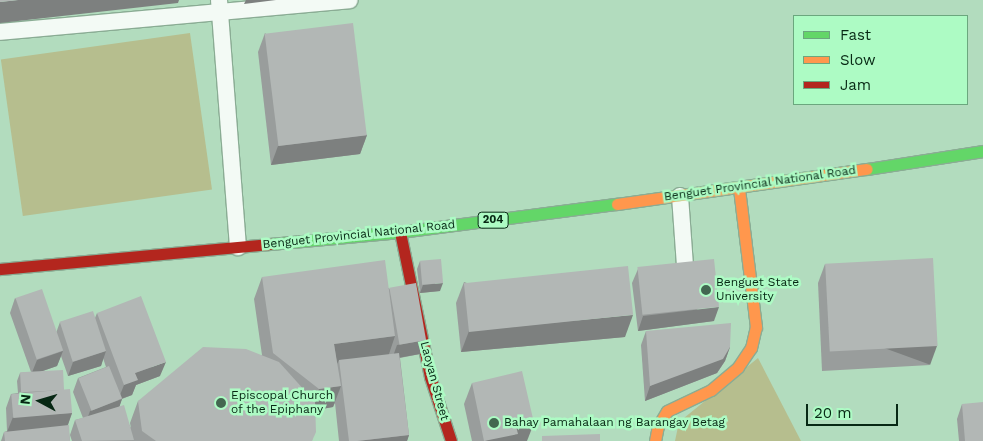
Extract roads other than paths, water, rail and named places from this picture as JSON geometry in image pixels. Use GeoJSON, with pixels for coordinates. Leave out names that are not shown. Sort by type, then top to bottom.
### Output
{"type":"FeatureCollection","features":[{"type":"Feature","properties":{"kind":"main road","name":"Benguet Provincial National Road"},"geometry":{"type":"LineString","coordinates":[[0,269],[400,232],[739,188],[983,151]]}},
{"type":"Feature","properties":{"kind":"main road"},"geometry":{"type":"LineString","coordinates":[[654,441],[658,426],[667,410],[711,390],[738,367],[751,348],[756,327],[739,188]]}},
{"type":"Feature","properties":{"kind":"main road","name":"Laoyan Street"},"geometry":{"type":"LineString","coordinates":[[400,232],[430,377],[451,441]]}},
{"type":"Feature","properties":{"kind":"lane"},"geometry":{"type":"LineString","coordinates":[[0,32],[220,6],[350,0]]}},
{"type":"Feature","properties":{"kind":"lane"},"geometry":{"type":"LineString","coordinates":[[220,6],[238,247]]}},
{"type":"Feature","properties":{"kind":"lane"},"geometry":{"type":"LineString","coordinates":[[680,196],[685,266]]}},
{"type":"Feature","properties":{"kind":"place","name":"Benguet State University"},"geometry":{"type":"Point","coordinates":[706,290]}},
{"type":"Feature","properties":{"kind":"place","name":"Episcopal Church of the Epiphany"},"geometry":{"type":"Point","coordinates":[221,403]}},
{"type":"Feature","properties":{"kind":"place","name":"Bahay Pamahalaan ng Barangay Betag"},"geometry":{"type":"Point","coordinates":[494,423]}}]}
